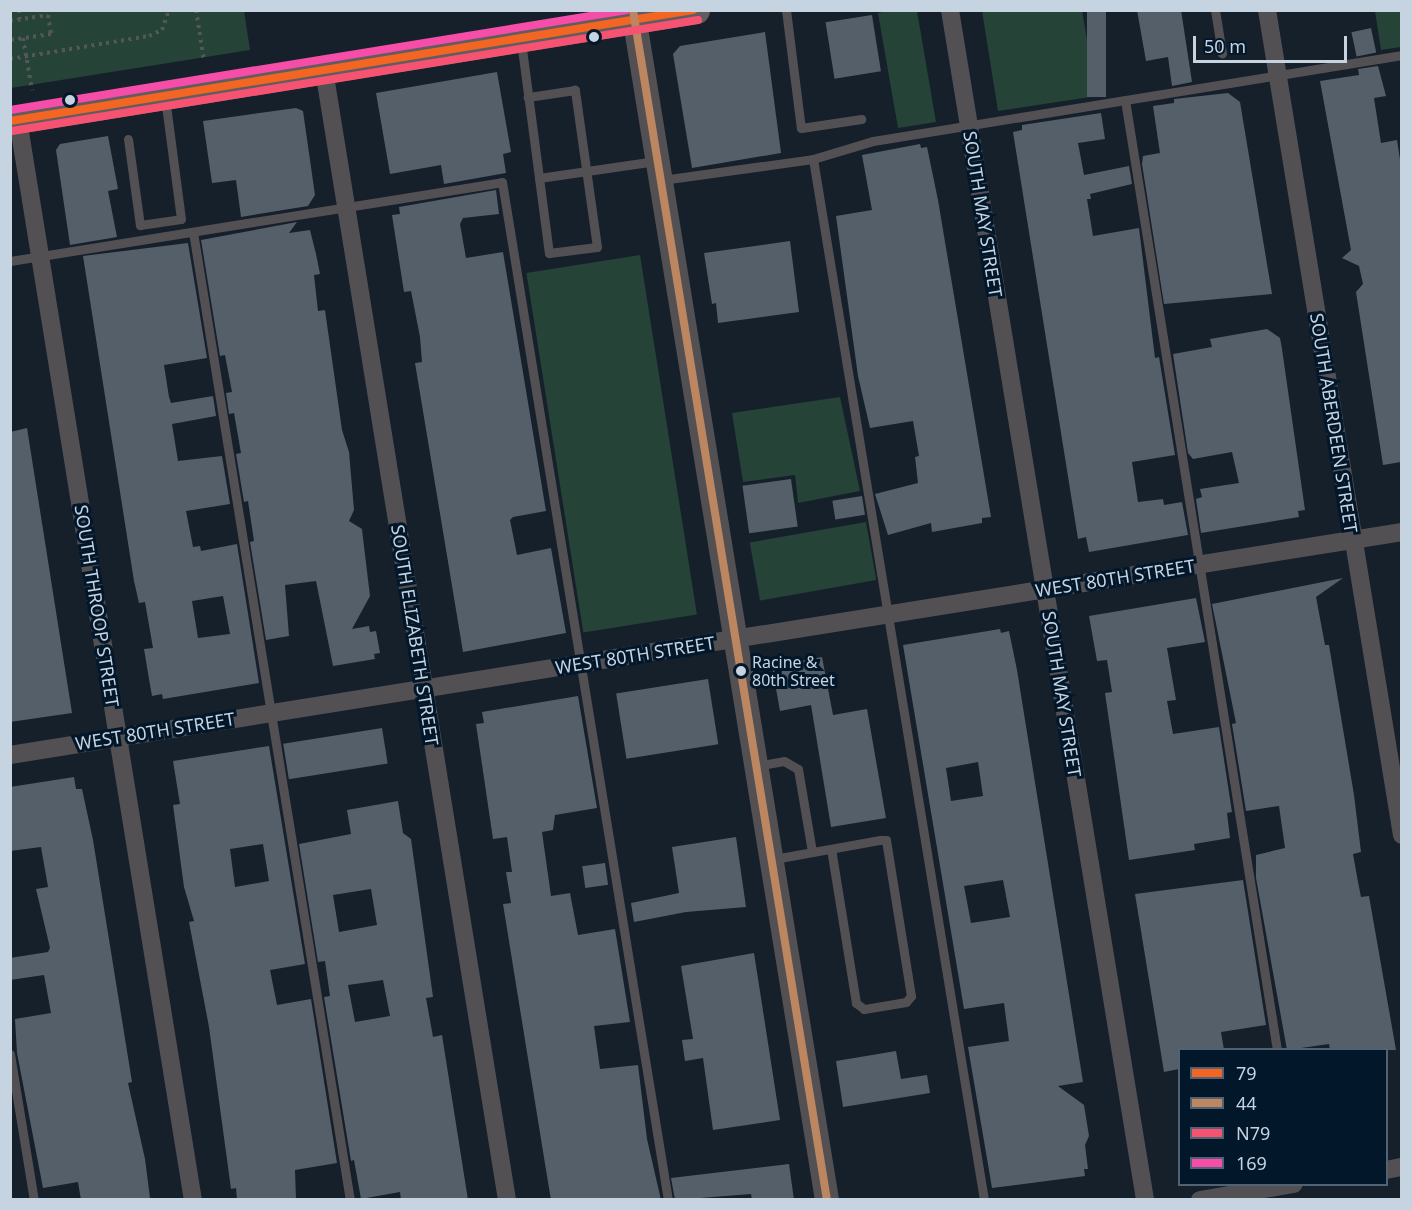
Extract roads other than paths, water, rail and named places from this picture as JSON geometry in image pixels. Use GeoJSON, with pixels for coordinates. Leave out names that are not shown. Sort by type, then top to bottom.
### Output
{"type":"FeatureCollection","features":[{"type":"Feature","properties":{"kind":"main road"},"geometry":{"type":"LineString","coordinates":[[14,120],[520,39],[634,15],[696,10]]}},
{"type":"Feature","properties":{"kind":"street","name":"SOUTH MAY STREET"},"geometry":{"type":"LineString","coordinates":[[950,10],[1145,1200]]}},
{"type":"Feature","properties":{"kind":"street","name":"SOUTH ABERDEEN STREET"},"geometry":{"type":"LineString","coordinates":[[1267,10],[1401,835]]}},
{"type":"Feature","properties":{"kind":"street"},"geometry":{"type":"LineString","coordinates":[[634,15],[827,1200]]}},
{"type":"Feature","properties":{"kind":"street","name":"SOUTH ELIZABETH STREET"},"geometry":{"type":"LineString","coordinates":[[324,70],[507,1200]]}},
{"type":"Feature","properties":{"kind":"street","name":"SOUTH THROOP STREET"},"geometry":{"type":"LineString","coordinates":[[14,120],[40,256],[193,1200]]}},
{"type":"Feature","properties":{"kind":"street","name":"WEST 80TH STREET"},"geometry":{"type":"LineString","coordinates":[[10,754],[1401,532]]}},
{"type":"Feature","properties":{"kind":"street"},"geometry":{"type":"LineString","coordinates":[[1200,1200],[1288,1186]]}},
{"type":"Feature","properties":{"kind":"lane"},"geometry":{"type":"LineString","coordinates":[[786,10],[801,128],[861,119]]}},
{"type":"Feature","properties":{"kind":"lane"},"geometry":{"type":"LineString","coordinates":[[1215,10],[1222,53]]}},
{"type":"Feature","properties":{"kind":"lane"},"geometry":{"type":"LineString","coordinates":[[520,39],[549,253],[597,247],[574,90],[528,97]]}},
{"type":"Feature","properties":{"kind":"lane"},"geometry":{"type":"LineString","coordinates":[[539,178],[586,172],[659,170],[813,159],[873,141],[1401,55]]}},
{"type":"Feature","properties":{"kind":"lane"},"geometry":{"type":"LineString","coordinates":[[128,139],[140,225],[181,219],[164,96]]}},
{"type":"Feature","properties":{"kind":"lane"},"geometry":{"type":"LineString","coordinates":[[1125,100],[1276,1048]]}},
{"type":"Feature","properties":{"kind":"lane"},"geometry":{"type":"LineString","coordinates":[[813,159],[984,1200]]}},
{"type":"Feature","properties":{"kind":"lane"},"geometry":{"type":"LineString","coordinates":[[10,261],[502,182],[668,1200]]}},
{"type":"Feature","properties":{"kind":"lane"},"geometry":{"type":"LineString","coordinates":[[193,232],[350,1200]]}},
{"type":"Feature","properties":{"kind":"lane"},"geometry":{"type":"LineString","coordinates":[[756,766],[784,761],[798,769],[812,852]]}},
{"type":"Feature","properties":{"kind":"lane"},"geometry":{"type":"LineString","coordinates":[[771,859],[884,840],[887,844],[911,996],[906,1002],[864,1009],[856,1003],[831,849]]}},
{"type":"Feature","properties":{"kind":"lane"},"geometry":{"type":"LineString","coordinates":[[10,1054],[34,1200]]}},
{"type":"Feature","properties":{"kind":"place","name":"Racine & 80th Street"},"geometry":{"type":"Point","coordinates":[741,671]}}]}
